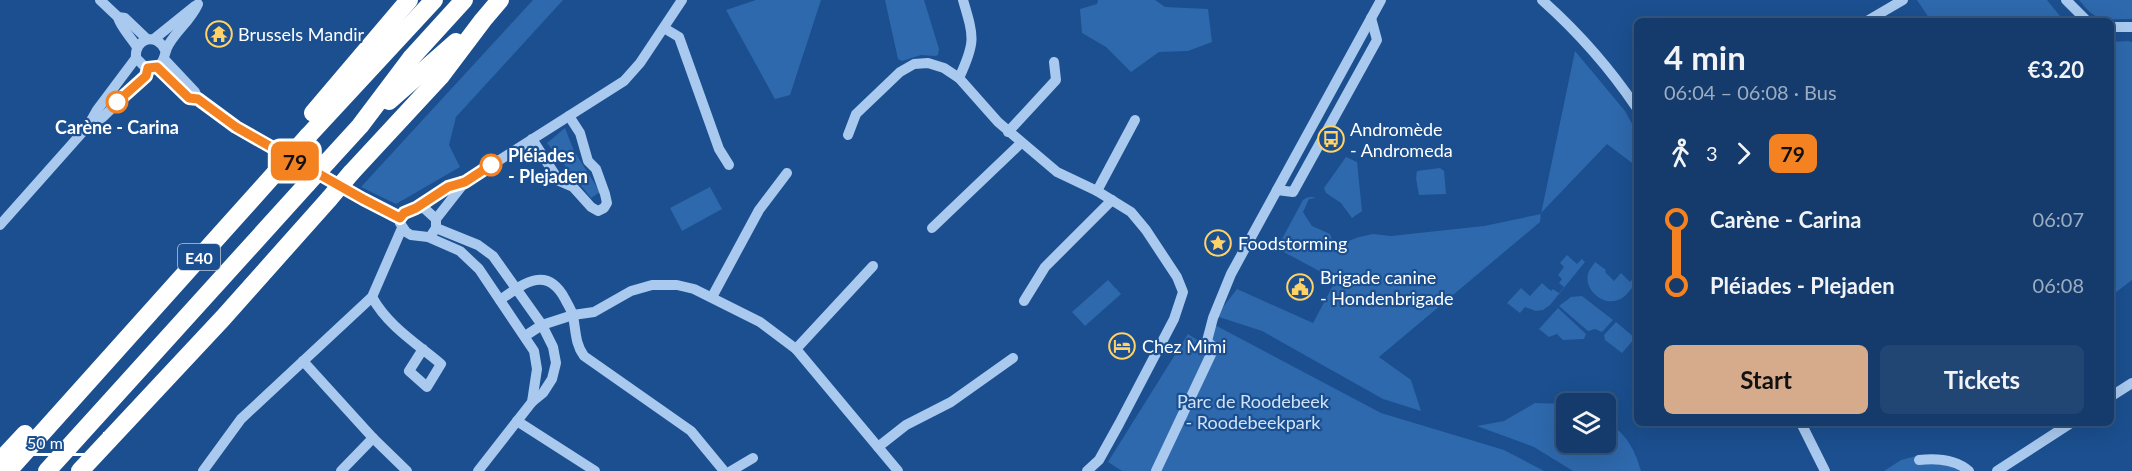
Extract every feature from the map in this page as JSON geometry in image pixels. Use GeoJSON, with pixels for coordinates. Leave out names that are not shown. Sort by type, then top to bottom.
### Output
{"type":"FeatureCollection","features":[{"type":"Feature","properties":{"kind":"highway","name":"E40"},"geometry":{"type":"LineString","coordinates":[[8,471],[122,344],[303,133],[409,0]]}},
{"type":"Feature","properties":{"kind":"highway","name":"E40"},"geometry":{"type":"LineString","coordinates":[[303,133],[434,0]]}},
{"type":"Feature","properties":{"kind":"highway","name":"E40"},"geometry":{"type":"LineString","coordinates":[[360,126],[412,57],[464,0]]}},
{"type":"Feature","properties":{"kind":"highway","name":"E40"},"geometry":{"type":"LineString","coordinates":[[80,471],[223,318],[440,76],[500,0]]}},
{"type":"Feature","properties":{"kind":"highway","name":"E40"},"geometry":{"type":"LineString","coordinates":[[47,471],[360,126],[483,20]]}},
{"type":"Feature","properties":{"kind":"highway","name":"E40"},"geometry":{"type":"LineString","coordinates":[[0,461],[273,167]]}},
{"type":"Feature","properties":{"kind":"highway","name":"E40"},"geometry":{"type":"LineString","coordinates":[[122,344],[157,291]]}},
{"type":"Feature","properties":{"kind":"street"},"geometry":{"type":"LineString","coordinates":[[100,0],[118,17],[125,18],[150,39],[161,43],[158,61],[189,98],[198,99],[236,127],[363,199],[401,223],[411,235],[428,237],[460,251],[470,260],[479,269],[534,351],[537,369],[532,402]]}},
{"type":"Feature","properties":{"kind":"street"},"geometry":{"type":"LineString","coordinates":[[203,471],[241,419],[372,297],[401,223],[409,210],[416,208],[448,187],[465,182],[624,81],[640,63],[682,0]]}},
{"type":"Feature","properties":{"kind":"street"},"geometry":{"type":"LineString","coordinates":[[959,78],[970,55],[973,33],[963,0]]}},
{"type":"Feature","properties":{"kind":"street"},"geometry":{"type":"LineString","coordinates":[[1156,471],[1214,348],[1207,341],[1213,318],[1232,274],[1381,0]]}},
{"type":"Feature","properties":{"kind":"street"},"geometry":{"type":"LineString","coordinates":[[1542,0],[1573,27],[1604,63],[1634,104]]}},
{"type":"Feature","properties":{"kind":"street"},"geometry":{"type":"LineString","coordinates":[[1872,18],[1903,0]]}},
{"type":"Feature","properties":{"kind":"street"},"geometry":{"type":"LineString","coordinates":[[2066,0],[2084,18]]}},
{"type":"Feature","properties":{"kind":"street"},"geometry":{"type":"LineString","coordinates":[[0,225],[88,126],[137,52],[150,39],[200,2]]}},
{"type":"Feature","properties":{"kind":"street"},"geometry":{"type":"LineString","coordinates":[[88,126],[103,117],[146,76],[192,17],[200,2]]}},
{"type":"Feature","properties":{"kind":"street"},"geometry":{"type":"LineString","coordinates":[[118,17],[119,23],[137,52],[141,65],[158,61]]}},
{"type":"Feature","properties":{"kind":"street"},"geometry":{"type":"LineString","coordinates":[[1277,190],[1293,192],[1377,40],[1371,18]]}},
{"type":"Feature","properties":{"kind":"street"},"geometry":{"type":"LineString","coordinates":[[2114,27],[2132,27]]}},
{"type":"Feature","properties":{"kind":"street"},"geometry":{"type":"LineString","coordinates":[[664,28],[679,37],[719,149],[729,165]]}},
{"type":"Feature","properties":{"kind":"street"},"geometry":{"type":"LineString","coordinates":[[1008,132],[1056,80],[1054,62]]}},
{"type":"Feature","properties":{"kind":"street"},"geometry":{"type":"LineString","coordinates":[[848,135],[856,114],[900,72],[914,64],[928,63],[944,68],[959,78],[1008,132],[1057,172],[1098,191],[1131,212],[1146,230],[1177,277],[1183,292],[1174,319],[1119,424],[1099,460],[1087,471]]}},
{"type":"Feature","properties":{"kind":"street"},"geometry":{"type":"LineString","coordinates":[[532,139],[559,181],[573,187],[591,207],[598,211],[604,208],[607,203],[606,194],[597,169],[588,161],[580,133],[569,116]]}},
{"type":"Feature","properties":{"kind":"street"},"geometry":{"type":"LineString","coordinates":[[1098,191],[1135,120]]}},
{"type":"Feature","properties":{"kind":"street"},"geometry":{"type":"LineString","coordinates":[[932,228],[1021,143]]}},
{"type":"Feature","properties":{"kind":"street"},"geometry":{"type":"LineString","coordinates":[[712,297],[759,210],[787,173]]}},
{"type":"Feature","properties":{"kind":"street"},"geometry":{"type":"LineString","coordinates":[[428,237],[465,182]]}},
{"type":"Feature","properties":{"kind":"street"},"geometry":{"type":"LineString","coordinates":[[1024,301],[1045,267],[1112,200]]}},
{"type":"Feature","properties":{"kind":"street"},"geometry":{"type":"LineString","coordinates":[[416,208],[429,211],[436,224],[478,245],[493,256],[542,325],[553,347],[556,363],[552,379],[478,471]]}},
{"type":"Feature","properties":{"kind":"street"},"geometry":{"type":"LineString","coordinates":[[796,349],[873,266]]}},
{"type":"Feature","properties":{"kind":"street"},"geometry":{"type":"LineString","coordinates":[[500,300],[537,279],[554,283],[573,315],[579,350],[584,357],[691,431],[724,471]]}},
{"type":"Feature","properties":{"kind":"street"},"geometry":{"type":"LineString","coordinates":[[525,336],[542,325],[573,315],[594,312],[631,291],[652,285],[677,285],[712,297],[760,322],[796,349],[878,447],[894,470]]}},
{"type":"Feature","properties":{"kind":"street"},"geometry":{"type":"LineString","coordinates":[[372,297],[390,324],[423,349]]}},
{"type":"Feature","properties":{"kind":"street"},"geometry":{"type":"LineString","coordinates":[[878,447],[906,425],[951,402],[1013,358]]}},
{"type":"Feature","properties":{"kind":"street"},"geometry":{"type":"LineString","coordinates":[[303,361],[373,438],[407,471]]}},
{"type":"Feature","properties":{"kind":"street"},"geometry":{"type":"LineString","coordinates":[[2114,394],[2132,383]]}},
{"type":"Feature","properties":{"kind":"street"},"geometry":{"type":"LineString","coordinates":[[517,421],[596,471]]}},
{"type":"Feature","properties":{"kind":"street"},"geometry":{"type":"LineString","coordinates":[[1802,426],[1825,471]]}},
{"type":"Feature","properties":{"kind":"street"},"geometry":{"type":"LineString","coordinates":[[1997,471],[2066,426]]}},
{"type":"Feature","properties":{"kind":"street"},"geometry":{"type":"LineString","coordinates":[[340,471],[373,438]]}},
{"type":"Feature","properties":{"kind":"street"},"geometry":{"type":"LineString","coordinates":[[731,471],[753,458]]}},
{"type":"Feature","properties":{"kind":"street"},"geometry":{"type":"LineString","coordinates":[[1919,459],[1945,460],[1956,463],[1969,471]]}},
{"type":"Feature","properties":{"kind":"green space"},"geometry":{"type":"Polygon","coordinates":[[[533,0],[563,0],[456,117],[449,145],[460,167],[396,204],[361,187],[533,0]]]}},
{"type":"Feature","properties":{"kind":"green space"},"geometry":{"type":"Polygon","coordinates":[[[756,0],[821,0],[790,95],[775,99],[726,10],[756,0]]]}},
{"type":"Feature","properties":{"kind":"green space"},"geometry":{"type":"Polygon","coordinates":[[[885,0],[924,0],[939,49],[938,55],[921,55],[902,61],[898,59],[885,0]]]}},
{"type":"Feature","properties":{"kind":"green space"},"geometry":{"type":"Polygon","coordinates":[[[1098,0],[1155,0],[1165,7],[1208,9],[1212,42],[1188,51],[1159,52],[1131,72],[1106,47],[1082,33],[1080,9],[1097,4],[1098,0]]]}},
{"type":"Feature","properties":{"kind":"green space"},"geometry":{"type":"Polygon","coordinates":[[[1917,0],[2047,0],[2062,18],[1929,18],[1917,0]]]}},
{"type":"Feature","properties":{"kind":"green space"},"geometry":{"type":"Polygon","coordinates":[[[2079,0],[2132,0],[2132,19],[2097,17],[2079,0]]]}},
{"type":"Feature","properties":{"kind":"green space"},"geometry":{"type":"Polygon","coordinates":[[[2114,42],[2132,42],[2132,280],[2114,294],[2114,42]]]}},
{"type":"Feature","properties":{"kind":"green space"},"geometry":{"type":"Polygon","coordinates":[[[1575,51],[1625,111],[1634,127],[1634,164],[1607,144],[1541,213],[1575,51]]]}},
{"type":"Feature","properties":{"kind":"green space"},"geometry":{"type":"Polygon","coordinates":[[[565,128],[574,151],[600,192],[591,198],[547,143],[565,128]]]}},
{"type":"Feature","properties":{"kind":"green space"},"geometry":{"type":"Polygon","coordinates":[[[1346,157],[1357,162],[1362,211],[1352,218],[1341,203],[1326,193],[1324,188],[1346,157]]]}},
{"type":"Feature","properties":{"kind":"green space"},"geometry":{"type":"Polygon","coordinates":[[[1440,168],[1444,171],[1446,194],[1419,195],[1417,171],[1440,168]]]}},
{"type":"Feature","properties":{"kind":"green space"},"geometry":{"type":"Polygon","coordinates":[[[710,187],[722,209],[682,231],[670,208],[710,187]]]}},
{"type":"Feature","properties":{"kind":"green space"},"geometry":{"type":"Polygon","coordinates":[[[1308,197],[1322,200],[1309,199],[1303,212],[1312,226],[1330,234],[1333,243],[1340,244],[1373,234],[1391,236],[1484,226],[1541,214],[1540,222],[1379,357],[1411,380],[1421,411],[1383,399],[1262,331],[1216,316],[1237,289],[1313,323],[1336,280],[1276,250],[1303,200],[1308,197]]]}},
{"type":"Feature","properties":{"kind":"green space"},"geometry":{"type":"Polygon","coordinates":[[[1567,255],[1577,264],[1582,259],[1585,262],[1550,305],[1543,310],[1536,311],[1525,307],[1520,313],[1507,303],[1521,288],[1530,296],[1542,283],[1551,291],[1553,289],[1559,293],[1564,287],[1559,283],[1562,279],[1558,275],[1564,267],[1560,263],[1567,255]]]}},
{"type":"Feature","properties":{"kind":"green space"},"geometry":{"type":"Polygon","coordinates":[[[1595,262],[1606,270],[1605,272],[1614,281],[1621,273],[1630,282],[1634,277],[1634,285],[1621,299],[1606,301],[1596,295],[1589,286],[1589,272],[1595,262]]]}},
{"type":"Feature","properties":{"kind":"green space"},"geometry":{"type":"Polygon","coordinates":[[[1108,280],[1121,294],[1085,326],[1072,312],[1108,280]]]}},
{"type":"Feature","properties":{"kind":"green space"},"geometry":{"type":"Polygon","coordinates":[[[1582,296],[1613,320],[1602,332],[1595,329],[1588,331],[1559,306],[1571,297],[1582,296]]]}},
{"type":"Feature","properties":{"kind":"green space"},"geometry":{"type":"Polygon","coordinates":[[[1558,308],[1586,334],[1584,339],[1563,340],[1557,334],[1549,337],[1539,329],[1558,308]]]}},
{"type":"Feature","properties":{"kind":"green space"},"geometry":{"type":"Polygon","coordinates":[[[1616,322],[1634,339],[1622,353],[1605,340],[1604,335],[1616,322]]]}},
{"type":"Feature","properties":{"kind":"green space","name":"Parc de Roodebeek - Roodebeekpark"},"geometry":{"type":"Polygon","coordinates":[[[1213,324],[1381,413],[1504,450],[1544,471],[1161,471],[1215,348],[1209,340],[1213,324]]]}},
{"type":"Feature","properties":{"kind":"green space"},"geometry":{"type":"Polygon","coordinates":[[[1188,334],[1210,348],[1152,471],[1122,471],[1108,462],[1188,334]]]}},
{"type":"Feature","properties":{"kind":"green space"},"geometry":{"type":"Polygon","coordinates":[[[1535,403],[1556,404],[1556,453],[1616,453],[1616,428],[1628,442],[1641,471],[1573,471],[1534,447],[1477,426],[1504,421],[1535,403]]]}},
{"type":"Feature","properties":{"kind":"green space"},"geometry":{"type":"Polygon","coordinates":[[[1916,456],[1919,460],[1949,466],[1960,471],[1884,471],[1901,460],[1916,456]]]}},
{"type":"Feature","properties":{"kind":"bus line","name":"79"},"geometry":{"type":"LineString","coordinates":[[117,102],[146,76],[148,68],[157,67],[189,98],[198,99],[236,127],[400,218],[404,213],[416,208],[448,187],[465,182],[491,165]]}},
{"type":"Feature","properties":{"kind":"place","name":"Brussels Mandir"},"geometry":{"type":"Point","coordinates":[219,34]}},
{"type":"Feature","properties":{"kind":"place","name":"Carène - Carina"},"geometry":{"type":"Point","coordinates":[117,102]}},
{"type":"Feature","properties":{"kind":"place","name":"Andromède - Andromeda"},"geometry":{"type":"Point","coordinates":[1331,139]}},
{"type":"Feature","properties":{"kind":"place","name":"Pléiades - Plejaden"},"geometry":{"type":"Point","coordinates":[491,165]}},
{"type":"Feature","properties":{"kind":"place","name":"Foodstorming"},"geometry":{"type":"Point","coordinates":[1218,243]}},
{"type":"Feature","properties":{"kind":"place","name":"Brigade canine - Hondenbrigade"},"geometry":{"type":"Point","coordinates":[1300,287]}},
{"type":"Feature","properties":{"kind":"place","name":"Chez Mimi"},"geometry":{"type":"Point","coordinates":[1122,346]}}]}
